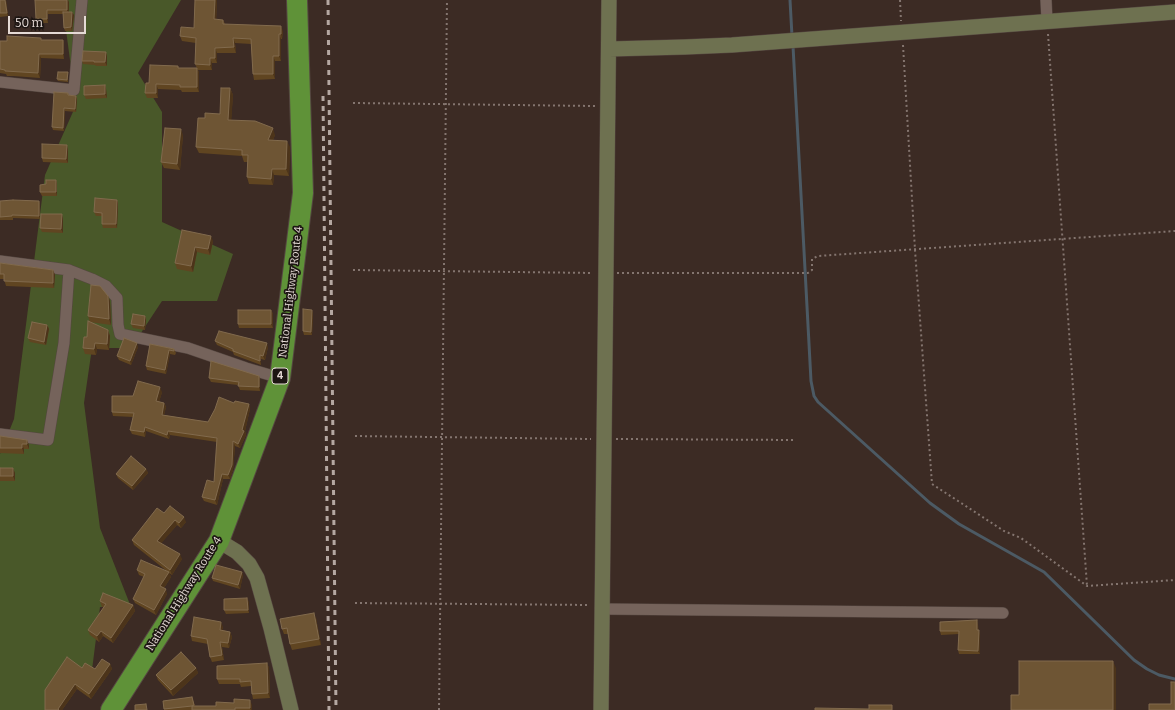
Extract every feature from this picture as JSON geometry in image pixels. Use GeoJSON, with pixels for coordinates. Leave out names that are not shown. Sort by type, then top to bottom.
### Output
{"type":"FeatureCollection","features":[{"type":"Feature","properties":{"kind":"highway","name":"National Highway Route 4"},"geometry":{"type":"LineString","coordinates":[[111,710],[219,541],[280,378],[303,193],[297,0]]}},
{"type":"Feature","properties":{"kind":"street"},"geometry":{"type":"LineString","coordinates":[[0,82],[74,90],[82,0]]}},
{"type":"Feature","properties":{"kind":"street"},"geometry":{"type":"LineString","coordinates":[[602,710],[609,0]]}},
{"type":"Feature","properties":{"kind":"street"},"geometry":{"type":"LineString","coordinates":[[1046,0],[1047,21]]}},
{"type":"Feature","properties":{"kind":"street"},"geometry":{"type":"LineString","coordinates":[[609,49],[693,47],[1175,12]]}},
{"type":"Feature","properties":{"kind":"street"},"geometry":{"type":"LineString","coordinates":[[0,261],[69,270],[106,286],[117,298],[118,325],[120,334],[188,348],[280,378]]}},
{"type":"Feature","properties":{"kind":"street"},"geometry":{"type":"LineString","coordinates":[[0,434],[48,440],[64,343],[69,270]]}},
{"type":"Feature","properties":{"kind":"street"},"geometry":{"type":"LineString","coordinates":[[219,541],[237,552],[249,564],[257,578],[270,622],[291,710]]}},
{"type":"Feature","properties":{"kind":"street"},"geometry":{"type":"LineString","coordinates":[[602,607],[1003,613]]}},
{"type":"Feature","properties":{"kind":"path"},"geometry":{"type":"LineString","coordinates":[[439,710],[447,0]]}},
{"type":"Feature","properties":{"kind":"path"},"geometry":{"type":"LineString","coordinates":[[900,0],[932,484],[1004,531],[1021,538],[1087,586],[1175,580]]}},
{"type":"Feature","properties":{"kind":"path"},"geometry":{"type":"LineString","coordinates":[[1047,21],[1087,586]]}},
{"type":"Feature","properties":{"kind":"path"},"geometry":{"type":"LineString","coordinates":[[353,103],[608,106]]}},
{"type":"Feature","properties":{"kind":"path"},"geometry":{"type":"LineString","coordinates":[[353,270],[606,273],[808,273],[812,270],[812,259],[818,256],[1175,231]]}},
{"type":"Feature","properties":{"kind":"path"},"geometry":{"type":"LineString","coordinates":[[354,436],[796,440]]}},
{"type":"Feature","properties":{"kind":"path"},"geometry":{"type":"LineString","coordinates":[[355,603],[602,607]]}},
{"type":"Feature","properties":{"kind":"green space"},"geometry":{"type":"Polygon","coordinates":[[[62,0],[181,0],[138,73],[162,112],[162,222],[233,254],[217,301],[162,301],[131,348],[92,348],[84,403],[100,528],[131,607],[100,607],[92,670],[46,710],[0,710],[0,454],[14,419],[45,175],[76,105],[62,0]]]}},
{"type":"Feature","properties":{"kind":"building"},"geometry":{"type":"Polygon","coordinates":[[[0,0],[5,0],[7,13],[0,13],[0,0]]]}},
{"type":"Feature","properties":{"kind":"building"},"geometry":{"type":"Polygon","coordinates":[[[35,0],[67,0],[67,10],[47,10],[47,19],[36,19],[35,0]]]}},
{"type":"Feature","properties":{"kind":"building"},"geometry":{"type":"Polygon","coordinates":[[[195,0],[215,0],[214,19],[223,20],[223,24],[281,26],[281,34],[279,34],[279,56],[273,56],[273,74],[253,74],[251,39],[233,38],[234,47],[215,48],[215,58],[210,58],[210,65],[195,64],[196,38],[180,36],[181,27],[194,28],[195,0]]]}},
{"type":"Feature","properties":{"kind":"building"},"geometry":{"type":"Polygon","coordinates":[[[63,12],[72,12],[71,27],[64,28],[63,12]]]}},
{"type":"Feature","properties":{"kind":"building"},"geometry":{"type":"Polygon","coordinates":[[[7,36],[41,38],[41,40],[63,40],[63,54],[39,54],[38,73],[5,71],[0,69],[0,41],[7,41],[7,36]]]}},
{"type":"Feature","properties":{"kind":"building"},"geometry":{"type":"Polygon","coordinates":[[[83,51],[106,52],[105,62],[82,61],[83,51]]]}},
{"type":"Feature","properties":{"kind":"building"},"geometry":{"type":"Polygon","coordinates":[[[150,65],[178,66],[178,68],[197,68],[197,87],[180,87],[180,85],[156,84],[156,93],[145,93],[146,83],[149,83],[150,65]]]}},
{"type":"Feature","properties":{"kind":"building"},"geometry":{"type":"Polygon","coordinates":[[[58,72],[68,72],[67,80],[57,79],[58,72]]]}},
{"type":"Feature","properties":{"kind":"building"},"geometry":{"type":"Polygon","coordinates":[[[105,85],[105,94],[84,95],[84,86],[105,85]]]}},
{"type":"Feature","properties":{"kind":"building"},"geometry":{"type":"Polygon","coordinates":[[[221,88],[230,88],[228,120],[255,121],[273,128],[268,140],[287,141],[286,169],[272,169],[271,179],[247,177],[248,155],[242,155],[242,150],[196,147],[198,118],[205,118],[205,113],[220,114],[221,88]]]}},
{"type":"Feature","properties":{"kind":"building"},"geometry":{"type":"Polygon","coordinates":[[[54,92],[68,93],[68,95],[76,96],[75,109],[64,108],[63,128],[52,127],[54,92]]]}},
{"type":"Feature","properties":{"kind":"building"},"geometry":{"type":"Polygon","coordinates":[[[165,128],[181,129],[177,164],[161,162],[165,128]]]}},
{"type":"Feature","properties":{"kind":"building"},"geometry":{"type":"Polygon","coordinates":[[[42,144],[67,145],[66,159],[42,158],[42,144]]]}},
{"type":"Feature","properties":{"kind":"building"},"geometry":{"type":"Polygon","coordinates":[[[46,180],[56,180],[56,192],[40,192],[40,185],[46,184],[46,180]]]}},
{"type":"Feature","properties":{"kind":"building"},"geometry":{"type":"Polygon","coordinates":[[[95,198],[117,200],[116,224],[102,224],[102,213],[94,212],[95,198]]]}},
{"type":"Feature","properties":{"kind":"building"},"geometry":{"type":"Polygon","coordinates":[[[0,201],[39,201],[39,216],[12,215],[0,217],[0,201]]]}},
{"type":"Feature","properties":{"kind":"building"},"geometry":{"type":"Polygon","coordinates":[[[41,214],[62,214],[61,229],[40,228],[41,214]]]}},
{"type":"Feature","properties":{"kind":"building"},"geometry":{"type":"Polygon","coordinates":[[[182,230],[211,236],[208,249],[195,247],[191,266],[175,263],[182,230]]]}},
{"type":"Feature","properties":{"kind":"building"},"geometry":{"type":"Polygon","coordinates":[[[0,263],[53,270],[53,283],[4,281],[4,274],[0,274],[0,263]]]}},
{"type":"Feature","properties":{"kind":"building"},"geometry":{"type":"Polygon","coordinates":[[[91,285],[100,286],[108,296],[109,319],[88,316],[91,285]]]}},
{"type":"Feature","properties":{"kind":"building"},"geometry":{"type":"Polygon","coordinates":[[[303,309],[312,310],[311,332],[303,331],[303,309]]]}},
{"type":"Feature","properties":{"kind":"building"},"geometry":{"type":"Polygon","coordinates":[[[238,310],[271,310],[271,324],[238,324],[238,310]]]}},
{"type":"Feature","properties":{"kind":"building"},"geometry":{"type":"Polygon","coordinates":[[[133,314],[145,316],[144,326],[131,324],[133,314]]]}},
{"type":"Feature","properties":{"kind":"building"},"geometry":{"type":"Polygon","coordinates":[[[88,321],[108,330],[107,344],[95,343],[94,349],[83,348],[84,337],[87,337],[88,321]]]}},
{"type":"Feature","properties":{"kind":"building"},"geometry":{"type":"Polygon","coordinates":[[[32,322],[47,325],[44,342],[28,338],[32,322]]]}},
{"type":"Feature","properties":{"kind":"building"},"geometry":{"type":"Polygon","coordinates":[[[219,331],[267,343],[263,356],[260,355],[260,361],[233,351],[233,349],[215,341],[219,331]]]}},
{"type":"Feature","properties":{"kind":"building"},"geometry":{"type":"Polygon","coordinates":[[[124,338],[137,343],[130,361],[117,356],[124,338]]]}},
{"type":"Feature","properties":{"kind":"building"},"geometry":{"type":"Polygon","coordinates":[[[150,344],[174,349],[174,351],[169,350],[165,370],[146,366],[150,344]]]}},
{"type":"Feature","properties":{"kind":"building"},"geometry":{"type":"Polygon","coordinates":[[[211,361],[259,376],[259,387],[238,386],[239,382],[209,378],[211,361]]]}},
{"type":"Feature","properties":{"kind":"building"},"geometry":{"type":"Polygon","coordinates":[[[138,381],[160,387],[156,401],[164,403],[162,415],[208,422],[219,397],[234,403],[235,401],[249,404],[242,430],[244,431],[238,444],[233,441],[232,465],[228,475],[222,474],[215,500],[202,497],[207,480],[214,482],[217,438],[168,431],[167,435],[145,427],[144,432],[130,430],[134,413],[112,412],[112,396],[133,396],[138,381]]]}},
{"type":"Feature","properties":{"kind":"building"},"geometry":{"type":"Polygon","coordinates":[[[0,436],[27,440],[27,444],[22,444],[22,448],[0,448],[0,436]]]}},
{"type":"Feature","properties":{"kind":"building"},"geometry":{"type":"Polygon","coordinates":[[[131,456],[146,469],[132,486],[116,474],[131,456]]]}},
{"type":"Feature","properties":{"kind":"building"},"geometry":{"type":"Polygon","coordinates":[[[0,468],[13,468],[13,476],[0,476],[0,468]]]}},
{"type":"Feature","properties":{"kind":"building"},"geometry":{"type":"Polygon","coordinates":[[[170,506],[184,517],[179,523],[175,520],[157,541],[180,554],[170,570],[132,540],[157,508],[164,513],[170,506]]]}},
{"type":"Feature","properties":{"kind":"building"},"geometry":{"type":"Polygon","coordinates":[[[141,560],[169,572],[160,586],[166,589],[154,610],[133,599],[145,574],[137,570],[141,560]]]}},
{"type":"Feature","properties":{"kind":"building"},"geometry":{"type":"Polygon","coordinates":[[[216,565],[242,572],[238,585],[212,578],[216,565]]]}},
{"type":"Feature","properties":{"kind":"building"},"geometry":{"type":"Polygon","coordinates":[[[103,593],[133,605],[111,638],[101,631],[97,636],[88,630],[106,604],[100,601],[103,593]]]}},
{"type":"Feature","properties":{"kind":"building"},"geometry":{"type":"Polygon","coordinates":[[[247,598],[248,610],[224,610],[224,599],[247,598]]]}},
{"type":"Feature","properties":{"kind":"building"},"geometry":{"type":"Polygon","coordinates":[[[314,613],[319,639],[290,644],[287,628],[282,629],[280,619],[314,613]]]}},
{"type":"Feature","properties":{"kind":"building"},"geometry":{"type":"Polygon","coordinates":[[[194,617],[221,622],[220,630],[230,632],[228,643],[220,642],[222,655],[210,657],[207,639],[191,636],[194,617]]]}},
{"type":"Feature","properties":{"kind":"building"},"geometry":{"type":"Polygon","coordinates":[[[977,620],[977,630],[979,630],[978,651],[958,650],[959,631],[940,631],[940,622],[977,620]]]}},
{"type":"Feature","properties":{"kind":"building"},"geometry":{"type":"Polygon","coordinates":[[[181,652],[196,668],[171,690],[156,675],[181,652]]]}},
{"type":"Feature","properties":{"kind":"building"},"geometry":{"type":"Polygon","coordinates":[[[67,657],[82,668],[85,663],[95,669],[102,659],[110,664],[89,694],[75,684],[58,709],[59,710],[45,710],[45,690],[67,657]]]}},
{"type":"Feature","properties":{"kind":"building"},"geometry":{"type":"Polygon","coordinates":[[[1019,661],[1113,661],[1113,710],[1011,710],[1011,695],[1019,695],[1019,661]]]}},
{"type":"Feature","properties":{"kind":"building"},"geometry":{"type":"Polygon","coordinates":[[[267,663],[268,693],[252,694],[251,681],[240,682],[240,679],[217,679],[217,666],[267,663]]]}},
{"type":"Feature","properties":{"kind":"building"},"geometry":{"type":"Polygon","coordinates":[[[1171,682],[1175,682],[1175,710],[1149,710],[1149,704],[1171,704],[1171,682]]]}},
{"type":"Feature","properties":{"kind":"building"},"geometry":{"type":"Polygon","coordinates":[[[192,697],[194,705],[192,706],[164,709],[163,701],[192,697]]]}},
{"type":"Feature","properties":{"kind":"building"},"geometry":{"type":"Polygon","coordinates":[[[234,699],[250,700],[250,708],[235,708],[235,710],[192,710],[192,706],[216,706],[216,702],[234,703],[234,699]]]}},
{"type":"Feature","properties":{"kind":"building"},"geometry":{"type":"Polygon","coordinates":[[[146,704],[147,710],[135,710],[135,705],[146,704]]]}},
{"type":"Feature","properties":{"kind":"building"},"geometry":{"type":"Polygon","coordinates":[[[869,705],[892,705],[892,710],[815,710],[815,708],[869,709],[869,705]]]}},
{"type":"Feature","properties":{"kind":"waterway"},"geometry":{"type":"LineString","coordinates":[[790,0],[792,36]]}},
{"type":"Feature","properties":{"kind":"waterway"},"geometry":{"type":"LineString","coordinates":[[793,46],[811,381],[814,396],[818,402],[930,503],[959,524],[1044,572],[1134,660],[1159,675],[1175,679]]}},
{"type":"Feature","properties":{"kind":"railway"},"geometry":{"type":"LineString","coordinates":[[328,0],[336,710]]}},
{"type":"Feature","properties":{"kind":"railway"},"geometry":{"type":"LineString","coordinates":[[323,96],[329,710]]}}]}
